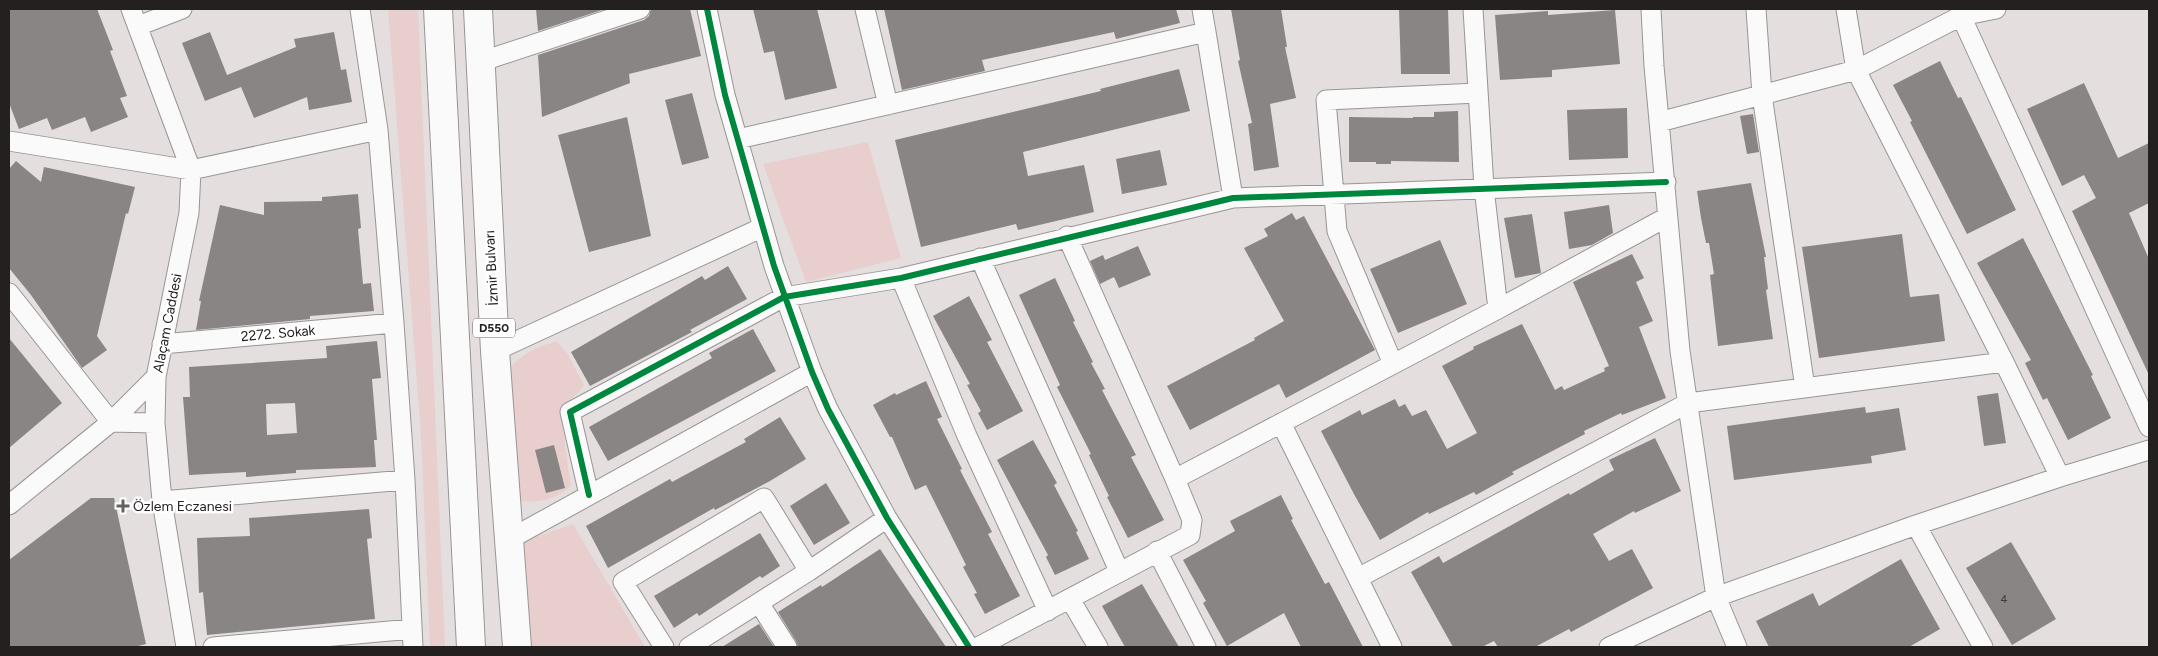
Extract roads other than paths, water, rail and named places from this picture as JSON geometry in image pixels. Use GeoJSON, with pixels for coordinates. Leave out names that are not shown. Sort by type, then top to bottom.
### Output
{"type":"FeatureCollection","features":[{"type":"Feature","properties":{"kind":"highway","name":"D550"},"geometry":{"type":"LineString","coordinates":[[438,9],[471,647]]}},
{"type":"Feature","properties":{"kind":"highway","name":"İzmir Bulvarı"},"geometry":{"type":"LineString","coordinates":[[478,9],[495,351],[517,647]]}},
{"type":"Feature","properties":{"kind":"street"},"geometry":{"type":"LineString","coordinates":[[134,17],[182,9]]}},
{"type":"Feature","properties":{"kind":"street"},"geometry":{"type":"LineString","coordinates":[[213,647],[412,638],[405,480],[394,323],[378,130],[360,9]]}},
{"type":"Feature","properties":{"kind":"street"},"geometry":{"type":"LineString","coordinates":[[480,62],[640,9]]}},
{"type":"Feature","properties":{"kind":"street"},"geometry":{"type":"LineString","coordinates":[[707,9],[725,95],[763,227],[784,297],[812,372],[828,408],[887,518],[969,647]]}},
{"type":"Feature","properties":{"kind":"street"},"geometry":{"type":"LineString","coordinates":[[865,9],[888,106]]}},
{"type":"Feature","properties":{"kind":"street"},"geometry":{"type":"LineString","coordinates":[[1202,9],[1232,198]]}},
{"type":"Feature","properties":{"kind":"street"},"geometry":{"type":"LineString","coordinates":[[1473,9],[1484,188],[1498,309]]}},
{"type":"Feature","properties":{"kind":"street"},"geometry":{"type":"LineString","coordinates":[[1651,9],[1659,122],[1680,351],[1716,597],[1737,647]]}},
{"type":"Feature","properties":{"kind":"street"},"geometry":{"type":"LineString","coordinates":[[1756,9],[1762,95],[1805,388]]}},
{"type":"Feature","properties":{"kind":"street"},"geometry":{"type":"LineString","coordinates":[[1846,9],[1856,70],[2060,477]]}},
{"type":"Feature","properties":{"kind":"street"},"geometry":{"type":"LineString","coordinates":[[1659,122],[1856,70],[1962,11],[1996,9]]}},
{"type":"Feature","properties":{"kind":"street"},"geometry":{"type":"LineString","coordinates":[[1962,11],[2149,427]]}},
{"type":"Feature","properties":{"kind":"street","name":"Alaçam Caddesi"},"geometry":{"type":"LineString","coordinates":[[134,17],[192,170],[189,213],[156,377],[155,423],[162,501],[186,647]]}},
{"type":"Feature","properties":{"kind":"street"},"geometry":{"type":"LineString","coordinates":[[738,139],[1206,32]]}},
{"type":"Feature","properties":{"kind":"street"},"geometry":{"type":"LineString","coordinates":[[1393,364],[1337,231],[1326,100],[1478,93]]}},
{"type":"Feature","properties":{"kind":"street"},"geometry":{"type":"LineString","coordinates":[[9,141],[192,170],[378,130]]}},
{"type":"Feature","properties":{"kind":"street"},"geometry":{"type":"LineString","coordinates":[[589,494],[570,412],[784,297],[900,278],[1067,236],[1232,198],[1666,182]]}},
{"type":"Feature","properties":{"kind":"street"},"geometry":{"type":"LineString","coordinates":[[1175,479],[1498,309],[1667,216]]}},
{"type":"Feature","properties":{"kind":"street"},"geometry":{"type":"LineString","coordinates":[[495,351],[763,227]]}},
{"type":"Feature","properties":{"kind":"street"},"geometry":{"type":"LineString","coordinates":[[978,647],[1190,535],[1192,520],[1067,236]]}},
{"type":"Feature","properties":{"kind":"street"},"geometry":{"type":"LineString","coordinates":[[980,258],[1119,571]]}},
{"type":"Feature","properties":{"kind":"street"},"geometry":{"type":"LineString","coordinates":[[900,278],[968,436],[1048,611]]}},
{"type":"Feature","properties":{"kind":"street"},"geometry":{"type":"LineString","coordinates":[[9,293],[111,422]]}},
{"type":"Feature","properties":{"kind":"street","name":"2272. Sokak"},"geometry":{"type":"LineString","coordinates":[[162,344],[394,323]]}},
{"type":"Feature","properties":{"kind":"street"},"geometry":{"type":"LineString","coordinates":[[1358,578],[1688,403],[2004,362]]}},
{"type":"Feature","properties":{"kind":"street"},"geometry":{"type":"LineString","coordinates":[[510,539],[812,372]]}},
{"type":"Feature","properties":{"kind":"street"},"geometry":{"type":"LineString","coordinates":[[9,505],[111,422],[156,377]]}},
{"type":"Feature","properties":{"kind":"street"},"geometry":{"type":"LineString","coordinates":[[111,422],[155,423]]}},
{"type":"Feature","properties":{"kind":"street"},"geometry":{"type":"LineString","coordinates":[[1281,423],[1392,647]]}},
{"type":"Feature","properties":{"kind":"street"},"geometry":{"type":"LineString","coordinates":[[1609,647],[1716,597],[1916,525],[2060,477],[2149,450]]}},
{"type":"Feature","properties":{"kind":"street"},"geometry":{"type":"LineString","coordinates":[[162,501],[405,480]]}},
{"type":"Feature","properties":{"kind":"street"},"geometry":{"type":"LineString","coordinates":[[664,647],[623,582],[764,498],[809,571]]}},
{"type":"Feature","properties":{"kind":"street"},"geometry":{"type":"LineString","coordinates":[[689,647],[809,571],[887,518]]}},
{"type":"Feature","properties":{"kind":"street"},"geometry":{"type":"LineString","coordinates":[[1916,525],[1983,647]]}},
{"type":"Feature","properties":{"kind":"street"},"geometry":{"type":"LineString","coordinates":[[1157,551],[1206,647]]}},
{"type":"Feature","properties":{"kind":"street"},"geometry":{"type":"LineString","coordinates":[[1070,598],[1098,647]]}},
{"type":"Feature","properties":{"kind":"street"},"geometry":{"type":"LineString","coordinates":[[759,603],[787,647]]}},
{"type":"Feature","properties":{"kind":"place","name":"Özlem Eczanesi"},"geometry":{"type":"Point","coordinates":[123,506]}}]}
